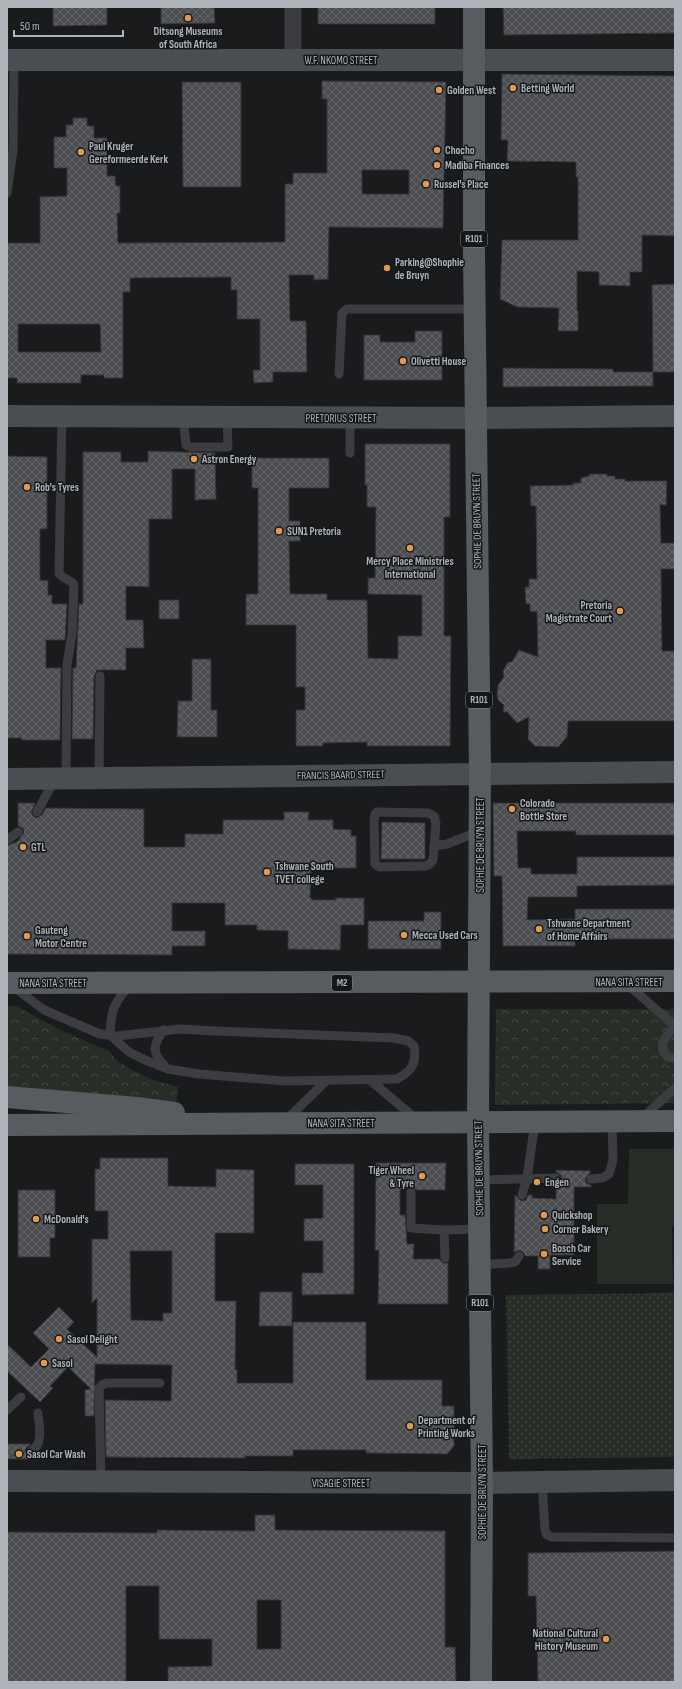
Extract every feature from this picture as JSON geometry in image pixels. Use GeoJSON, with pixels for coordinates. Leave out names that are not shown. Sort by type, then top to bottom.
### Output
{"type":"FeatureCollection","features":[{"type":"Feature","properties":{"kind":"main road","name":"SOPHIE DE BRUYN STREET"},"geometry":{"type":"LineString","coordinates":[[474,7],[474,309],[480,773],[478,1123],[482,1483],[481,1682]]}},
{"type":"Feature","properties":{"kind":"main road","name":"NANA SITA STREET"},"geometry":{"type":"LineString","coordinates":[[8,983],[675,981]]}},
{"type":"Feature","properties":{"kind":"main road"},"geometry":{"type":"LineString","coordinates":[[7,1097],[137,1108],[250,1124]]}},
{"type":"Feature","properties":{"kind":"main road","name":"NANA SITA STREET"},"geometry":{"type":"LineString","coordinates":[[7,1125],[675,1121]]}},
{"type":"Feature","properties":{"kind":"street"},"geometry":{"type":"LineString","coordinates":[[293,7],[293,60]]}},
{"type":"Feature","properties":{"kind":"street","name":"W.F. NKOMO STREET"},"geometry":{"type":"LineString","coordinates":[[10,60],[675,60]]}},
{"type":"Feature","properties":{"kind":"street","name":"PRETORIUS STREET"},"geometry":{"type":"LineString","coordinates":[[7,416],[476,418],[675,416]]}},
{"type":"Feature","properties":{"kind":"street","name":"FRANCIS BAARD STREET"},"geometry":{"type":"LineString","coordinates":[[9,781],[60,778],[675,772]]}},
{"type":"Feature","properties":{"kind":"street","name":"VISAGIE STREET"},"geometry":{"type":"LineString","coordinates":[[7,1481],[482,1483],[675,1480]]}},
{"type":"Feature","properties":{"kind":"lane"},"geometry":{"type":"LineString","coordinates":[[7,193],[13,150],[10,60]]}},
{"type":"Feature","properties":{"kind":"lane"},"geometry":{"type":"LineString","coordinates":[[339,374],[342,313],[346,309],[474,309]]}},
{"type":"Feature","properties":{"kind":"lane"},"geometry":{"type":"LineString","coordinates":[[37,812],[60,778],[67,664],[72,634],[74,584],[60,576],[59,573],[62,417]]}},
{"type":"Feature","properties":{"kind":"lane"},"geometry":{"type":"LineString","coordinates":[[183,417],[186,445],[190,447],[228,447],[227,417]]}},
{"type":"Feature","properties":{"kind":"lane"},"geometry":{"type":"LineString","coordinates":[[350,418],[350,453]]}},
{"type":"Feature","properties":{"kind":"lane"},"geometry":{"type":"LineString","coordinates":[[99,778],[100,676]]}},
{"type":"Feature","properties":{"kind":"lane"},"geometry":{"type":"LineString","coordinates":[[378,812],[428,813],[434,816],[436,823],[434,846],[433,860],[430,864],[425,866],[379,867],[375,864],[375,814],[378,812]]}},
{"type":"Feature","properties":{"kind":"lane"},"geometry":{"type":"LineString","coordinates":[[434,846],[447,844],[480,831]]}},
{"type":"Feature","properties":{"kind":"lane"},"geometry":{"type":"LineString","coordinates":[[7,840],[18,832]]}},
{"type":"Feature","properties":{"kind":"lane"},"geometry":{"type":"LineString","coordinates":[[625,982],[671,1018],[675,1026],[662,1042],[662,1050],[668,1057],[675,1058]]}},
{"type":"Feature","properties":{"kind":"lane"},"geometry":{"type":"LineString","coordinates":[[8,983],[44,1010],[100,1034],[110,1035],[117,1036],[180,1028],[215,1031],[394,1038],[408,1041],[414,1046],[416,1055],[414,1065],[407,1074],[397,1079],[284,1081],[199,1074],[168,1069],[129,1052],[110,1035]]}},
{"type":"Feature","properties":{"kind":"lane"},"geometry":{"type":"LineString","coordinates":[[110,1035],[111,1015],[117,1000],[132,983]]}},
{"type":"Feature","properties":{"kind":"lane"},"geometry":{"type":"LineString","coordinates":[[164,1030],[156,1041],[155,1050],[158,1059],[168,1069]]}},
{"type":"Feature","properties":{"kind":"lane"},"geometry":{"type":"LineString","coordinates":[[370,1080],[421,1123]]}},
{"type":"Feature","properties":{"kind":"lane"},"geometry":{"type":"LineString","coordinates":[[283,1124],[326,1081]]}},
{"type":"Feature","properties":{"kind":"lane"},"geometry":{"type":"LineString","coordinates":[[638,1121],[675,1088]]}},
{"type":"Feature","properties":{"kind":"lane"},"geometry":{"type":"LineString","coordinates":[[591,1180],[602,1178],[609,1174],[613,1160],[612,1121]]}},
{"type":"Feature","properties":{"kind":"lane"},"geometry":{"type":"LineString","coordinates":[[522,1194],[527,1178],[535,1122]]}},
{"type":"Feature","properties":{"kind":"lane"},"geometry":{"type":"LineString","coordinates":[[479,1180],[556,1178]]}},
{"type":"Feature","properties":{"kind":"lane"},"geometry":{"type":"LineString","coordinates":[[411,1192],[411,1228],[444,1230],[480,1229]]}},
{"type":"Feature","properties":{"kind":"lane"},"geometry":{"type":"LineString","coordinates":[[444,1230],[445,1258]]}},
{"type":"Feature","properties":{"kind":"lane"},"geometry":{"type":"LineString","coordinates":[[480,1265],[509,1264],[515,1262],[519,1256]]}},
{"type":"Feature","properties":{"kind":"lane"},"geometry":{"type":"LineString","coordinates":[[101,1481],[99,1388],[102,1385],[107,1384],[160,1383]]}},
{"type":"Feature","properties":{"kind":"lane"},"geometry":{"type":"LineString","coordinates":[[7,1410],[21,1397]]}},
{"type":"Feature","properties":{"kind":"lane"},"geometry":{"type":"LineString","coordinates":[[31,1451],[36,1449],[39,1444],[38,1413]]}},
{"type":"Feature","properties":{"kind":"lane"},"geometry":{"type":"LineString","coordinates":[[542,1482],[545,1530],[547,1535],[675,1538]]}},
{"type":"Feature","properties":{"kind":"green space"},"geometry":{"type":"Polygon","coordinates":[[[7,1006],[16,1006],[62,1031],[109,1051],[116,1060],[130,1069],[153,1080],[178,1087],[176,1106],[7,1087],[7,1006]]]}},
{"type":"Feature","properties":{"kind":"green space"},"geometry":{"type":"Polygon","coordinates":[[[496,1009],[675,1009],[675,1103],[495,1105],[496,1009]]]}},
{"type":"Feature","properties":{"kind":"green space"},"geometry":{"type":"Polygon","coordinates":[[[629,1149],[675,1149],[675,1225],[672,1226],[673,1284],[597,1284],[597,1204],[628,1204],[629,1149]]]}},
{"type":"Feature","properties":{"kind":"green space"},"geometry":{"type":"Polygon","coordinates":[[[675,1293],[675,1457],[509,1459],[506,1295],[675,1293]]]}},
{"type":"Feature","properties":{"kind":"building"},"geometry":{"type":"Polygon","coordinates":[[[53,7],[107,7],[107,25],[53,26],[53,7]]]}},
{"type":"Feature","properties":{"kind":"building","name":"Ditsong Museums of South Africa"},"geometry":{"type":"Polygon","coordinates":[[[161,7],[214,7],[215,23],[161,24],[161,7]]]}},
{"type":"Feature","properties":{"kind":"building"},"geometry":{"type":"Polygon","coordinates":[[[318,7],[435,7],[435,24],[318,24],[318,7]]]}},
{"type":"Feature","properties":{"kind":"building"},"geometry":{"type":"Polygon","coordinates":[[[503,7],[675,7],[675,33],[504,35],[503,7]]]}},
{"type":"Feature","properties":{"kind":"building"},"geometry":{"type":"Polygon","coordinates":[[[502,74],[675,76],[675,236],[642,235],[642,272],[630,272],[630,286],[599,285],[599,272],[577,271],[578,331],[558,331],[559,308],[517,307],[500,299],[502,240],[578,240],[578,177],[576,177],[576,162],[507,161],[508,140],[501,140],[502,74]]]}},
{"type":"Feature","properties":{"kind":"building"},"geometry":{"type":"Polygon","coordinates":[[[322,81],[446,82],[443,228],[329,227],[328,279],[314,280],[314,275],[289,275],[290,321],[306,321],[307,372],[273,372],[273,382],[254,383],[253,370],[260,370],[260,319],[237,319],[237,290],[231,290],[231,277],[130,278],[130,292],[123,292],[123,378],[104,378],[104,375],[81,375],[81,383],[17,383],[17,378],[7,378],[7,243],[40,243],[40,197],[67,196],[67,168],[54,168],[54,137],[66,137],[66,125],[73,125],[73,118],[87,118],[87,126],[94,126],[94,138],[107,138],[107,176],[115,176],[116,186],[120,186],[120,213],[117,213],[118,243],[285,242],[285,184],[293,184],[293,173],[327,173],[327,99],[322,99],[322,81]],[[362,170],[362,194],[409,194],[409,170],[362,170]],[[18,324],[18,352],[101,352],[100,324],[18,324]]]}},
{"type":"Feature","properties":{"kind":"building"},"geometry":{"type":"Polygon","coordinates":[[[182,82],[241,82],[241,187],[183,187],[182,82]]]}},
{"type":"Feature","properties":{"kind":"building"},"geometry":{"type":"Polygon","coordinates":[[[675,284],[675,372],[653,372],[652,285],[675,284]]]}},
{"type":"Feature","properties":{"kind":"building","name":"Olivetti House"},"geometry":{"type":"Polygon","coordinates":[[[415,331],[442,331],[442,380],[364,380],[364,335],[380,335],[380,342],[415,342],[415,331]]]}},
{"type":"Feature","properties":{"kind":"building"},"geometry":{"type":"Polygon","coordinates":[[[503,368],[613,369],[613,372],[653,372],[653,386],[503,387],[503,368]]]}},
{"type":"Feature","properties":{"kind":"building"},"geometry":{"type":"Polygon","coordinates":[[[365,444],[450,444],[450,517],[444,517],[444,636],[451,636],[450,746],[367,746],[367,742],[323,743],[323,746],[296,746],[296,710],[305,710],[305,687],[296,687],[296,625],[246,625],[246,594],[258,594],[258,488],[252,488],[252,458],[329,458],[329,488],[289,488],[289,521],[300,521],[300,541],[289,541],[290,594],[327,594],[327,600],[367,600],[368,658],[398,659],[398,636],[422,636],[422,595],[368,594],[368,578],[375,578],[376,507],[367,507],[367,485],[365,485],[365,444]]]}},
{"type":"Feature","properties":{"kind":"building"},"geometry":{"type":"Polygon","coordinates":[[[148,451],[215,453],[216,499],[195,500],[195,469],[172,469],[172,519],[149,519],[149,587],[126,586],[126,620],[143,620],[144,648],[126,648],[126,670],[97,670],[94,676],[93,739],[72,739],[73,668],[76,668],[79,604],[83,604],[83,452],[121,452],[121,462],[148,462],[148,451]]]}},
{"type":"Feature","properties":{"kind":"building"},"geometry":{"type":"Polygon","coordinates":[[[7,456],[47,457],[47,529],[40,529],[40,580],[48,581],[48,595],[52,595],[52,604],[67,604],[65,640],[46,640],[46,668],[61,668],[60,740],[21,740],[22,738],[7,738],[7,456]]]}},
{"type":"Feature","properties":{"kind":"building"},"geometry":{"type":"Polygon","coordinates":[[[590,474],[607,474],[607,476],[615,476],[615,479],[625,479],[625,481],[667,481],[666,505],[660,505],[661,543],[675,543],[675,569],[661,569],[662,651],[675,651],[675,721],[568,721],[567,737],[558,747],[535,746],[528,739],[529,717],[517,723],[507,712],[503,712],[504,705],[498,700],[497,694],[498,685],[504,677],[503,671],[508,662],[512,662],[519,650],[538,657],[537,612],[530,611],[530,604],[526,604],[525,587],[529,587],[529,579],[537,579],[536,506],[531,506],[530,486],[573,485],[573,483],[581,483],[581,478],[589,476],[590,474]]]}},
{"type":"Feature","properties":{"kind":"building"},"geometry":{"type":"Polygon","coordinates":[[[159,600],[179,600],[179,619],[159,619],[159,600]]]}},
{"type":"Feature","properties":{"kind":"building"},"geometry":{"type":"Polygon","coordinates":[[[192,659],[211,659],[211,710],[217,710],[217,737],[177,737],[178,701],[192,701],[192,659]]]}},
{"type":"Feature","properties":{"kind":"building"},"geometry":{"type":"Polygon","coordinates":[[[18,803],[35,803],[31,813],[37,818],[42,815],[46,808],[144,809],[144,847],[185,847],[185,834],[223,834],[223,820],[284,820],[284,812],[309,812],[308,820],[333,820],[333,829],[351,830],[351,836],[356,836],[356,868],[311,868],[310,898],[312,898],[312,900],[336,900],[335,898],[364,898],[364,925],[341,925],[340,950],[288,949],[288,931],[257,930],[257,925],[225,925],[225,903],[172,903],[172,931],[205,931],[205,946],[172,946],[172,955],[7,954],[7,846],[18,841],[24,832],[23,828],[18,826],[18,803]]]}},
{"type":"Feature","properties":{"kind":"building"},"geometry":{"type":"Polygon","coordinates":[[[493,803],[675,803],[675,835],[576,835],[576,831],[517,831],[518,868],[531,868],[531,874],[577,874],[577,857],[675,857],[675,885],[577,886],[577,897],[528,897],[527,920],[575,919],[575,909],[675,909],[675,939],[575,939],[575,946],[503,946],[502,876],[494,876],[493,803]]]}},
{"type":"Feature","properties":{"kind":"building"},"geometry":{"type":"Polygon","coordinates":[[[382,822],[425,823],[425,859],[381,859],[382,822]]]}},
{"type":"Feature","properties":{"kind":"building","name":"Mecca Used Cars"},"geometry":{"type":"Polygon","coordinates":[[[424,912],[441,912],[441,949],[368,949],[368,921],[424,921],[424,912]]]}},
{"type":"Feature","properties":{"kind":"building"},"geometry":{"type":"Polygon","coordinates":[[[100,1158],[168,1158],[168,1186],[216,1187],[216,1169],[254,1170],[254,1233],[215,1233],[215,1301],[236,1301],[235,1370],[237,1370],[237,1383],[293,1383],[293,1322],[366,1322],[366,1380],[442,1380],[442,1406],[454,1406],[454,1446],[447,1454],[366,1453],[366,1450],[293,1450],[293,1456],[245,1456],[245,1458],[106,1457],[105,1400],[171,1401],[172,1365],[95,1364],[94,1416],[85,1416],[85,1390],[91,1389],[68,1367],[50,1386],[53,1388],[40,1402],[7,1371],[7,1344],[31,1367],[49,1349],[33,1333],[59,1307],[74,1322],[67,1329],[97,1357],[97,1298],[92,1303],[92,1239],[108,1239],[108,1211],[95,1211],[95,1169],[100,1169],[100,1158]],[[130,1251],[131,1320],[163,1321],[163,1313],[172,1313],[172,1251],[130,1251]]]}},
{"type":"Feature","properties":{"kind":"building"},"geometry":{"type":"Polygon","coordinates":[[[376,1163],[446,1163],[445,1190],[417,1190],[411,1186],[405,1190],[400,1190],[400,1215],[405,1215],[407,1244],[414,1244],[413,1259],[439,1259],[443,1263],[448,1263],[448,1304],[378,1304],[379,1250],[375,1250],[376,1163]]]}},
{"type":"Feature","properties":{"kind":"building"},"geometry":{"type":"Polygon","coordinates":[[[295,1164],[354,1164],[354,1294],[302,1295],[302,1273],[323,1273],[323,1241],[304,1241],[304,1219],[323,1218],[323,1185],[295,1185],[295,1164]]]}},
{"type":"Feature","properties":{"kind":"building"},"geometry":{"type":"Polygon","coordinates":[[[556,1170],[591,1171],[585,1179],[586,1183],[591,1185],[591,1187],[574,1187],[574,1255],[550,1255],[550,1269],[538,1269],[538,1256],[525,1256],[520,1250],[514,1252],[515,1195],[521,1201],[526,1200],[528,1195],[532,1195],[532,1198],[556,1199],[556,1184],[559,1183],[562,1178],[556,1170]]]}},
{"type":"Feature","properties":{"kind":"building","name":"McDonald's"},"geometry":{"type":"Polygon","coordinates":[[[18,1190],[55,1190],[55,1238],[50,1238],[50,1257],[18,1257],[18,1190]]]}},
{"type":"Feature","properties":{"kind":"building"},"geometry":{"type":"Polygon","coordinates":[[[260,1292],[292,1292],[292,1326],[259,1326],[260,1292]]]}},
{"type":"Feature","properties":{"kind":"building","name":"Sasol Car Wash"},"geometry":{"type":"Polygon","coordinates":[[[7,1444],[31,1444],[25,1451],[31,1459],[7,1459],[7,1444]]]}},
{"type":"Feature","properties":{"kind":"building"},"geometry":{"type":"Polygon","coordinates":[[[255,1515],[275,1515],[275,1530],[445,1531],[445,1647],[455,1647],[456,1682],[168,1682],[168,1667],[212,1666],[212,1639],[159,1639],[159,1586],[126,1586],[126,1682],[7,1682],[7,1532],[157,1533],[157,1530],[255,1531],[255,1515]],[[257,1600],[257,1649],[281,1649],[281,1600],[257,1600]]]}},
{"type":"Feature","properties":{"kind":"building","name":"National Cultural History Museum"},"geometry":{"type":"Polygon","coordinates":[[[675,1551],[675,1682],[538,1682],[536,1596],[528,1596],[528,1553],[675,1551]]]}},
{"type":"Feature","properties":{"kind":"place","name":"Ditsong Museums of South Africa"},"geometry":{"type":"Point","coordinates":[188,18]}},
{"type":"Feature","properties":{"kind":"place","name":"Betting World"},"geometry":{"type":"Point","coordinates":[513,88]}},
{"type":"Feature","properties":{"kind":"place","name":"Golden West"},"geometry":{"type":"Point","coordinates":[439,90]}},
{"type":"Feature","properties":{"kind":"place","name":"Chocho"},"geometry":{"type":"Point","coordinates":[437,150]}},
{"type":"Feature","properties":{"kind":"place","name":"Paul Kruger Gereformeerde Kerk"},"geometry":{"type":"Point","coordinates":[81,152]}},
{"type":"Feature","properties":{"kind":"place","name":"Madiba Finances"},"geometry":{"type":"Point","coordinates":[437,165]}},
{"type":"Feature","properties":{"kind":"place","name":"Russel's Place"},"geometry":{"type":"Point","coordinates":[426,184]}},
{"type":"Feature","properties":{"kind":"place","name":"Parking@Shophie de Bruyn"},"geometry":{"type":"Point","coordinates":[387,268]}},
{"type":"Feature","properties":{"kind":"place","name":"Olivetti House"},"geometry":{"type":"Point","coordinates":[403,361]}},
{"type":"Feature","properties":{"kind":"place","name":"Astron Energy"},"geometry":{"type":"Point","coordinates":[194,459]}},
{"type":"Feature","properties":{"kind":"place","name":"Rob's Tyres"},"geometry":{"type":"Point","coordinates":[27,487]}},
{"type":"Feature","properties":{"kind":"place","name":"SUN1 Pretoria"},"geometry":{"type":"Point","coordinates":[279,531]}},
{"type":"Feature","properties":{"kind":"place","name":"Mercy Place Ministries International"},"geometry":{"type":"Point","coordinates":[410,548]}},
{"type":"Feature","properties":{"kind":"place","name":"Pretoria Magistrate Court"},"geometry":{"type":"Point","coordinates":[620,611]}},
{"type":"Feature","properties":{"kind":"place","name":"Colorado Bottle Store"},"geometry":{"type":"Point","coordinates":[512,809]}},
{"type":"Feature","properties":{"kind":"place","name":"GTL"},"geometry":{"type":"Point","coordinates":[23,847]}},
{"type":"Feature","properties":{"kind":"place","name":"Tshwane South TVET college"},"geometry":{"type":"Point","coordinates":[267,872]}},
{"type":"Feature","properties":{"kind":"place","name":"Tshwane Department of Home Affairs"},"geometry":{"type":"Point","coordinates":[539,929]}},
{"type":"Feature","properties":{"kind":"place","name":"Mecca Used Cars"},"geometry":{"type":"Point","coordinates":[404,935]}},
{"type":"Feature","properties":{"kind":"place","name":"Gauteng Motor Centre"},"geometry":{"type":"Point","coordinates":[27,936]}},
{"type":"Feature","properties":{"kind":"place","name":"Tiger Wheel & Tyre"},"geometry":{"type":"Point","coordinates":[422,1176]}},
{"type":"Feature","properties":{"kind":"place","name":"Engen"},"geometry":{"type":"Point","coordinates":[537,1182]}},
{"type":"Feature","properties":{"kind":"place","name":"Quickshop"},"geometry":{"type":"Point","coordinates":[544,1215]}},
{"type":"Feature","properties":{"kind":"place","name":"McDonald's"},"geometry":{"type":"Point","coordinates":[36,1219]}},
{"type":"Feature","properties":{"kind":"place","name":"Corner Bakery"},"geometry":{"type":"Point","coordinates":[545,1229]}},
{"type":"Feature","properties":{"kind":"place","name":"Bosch Car Service"},"geometry":{"type":"Point","coordinates":[544,1254]}},
{"type":"Feature","properties":{"kind":"place","name":"Sasol Delight"},"geometry":{"type":"Point","coordinates":[59,1339]}},
{"type":"Feature","properties":{"kind":"place","name":"Sasol"},"geometry":{"type":"Point","coordinates":[44,1363]}},
{"type":"Feature","properties":{"kind":"place","name":"Department of Printing Works"},"geometry":{"type":"Point","coordinates":[410,1426]}},
{"type":"Feature","properties":{"kind":"place","name":"Sasol Car Wash"},"geometry":{"type":"Point","coordinates":[19,1454]}},
{"type":"Feature","properties":{"kind":"place","name":"National Cultural History Museum"},"geometry":{"type":"Point","coordinates":[606,1639]}}]}
